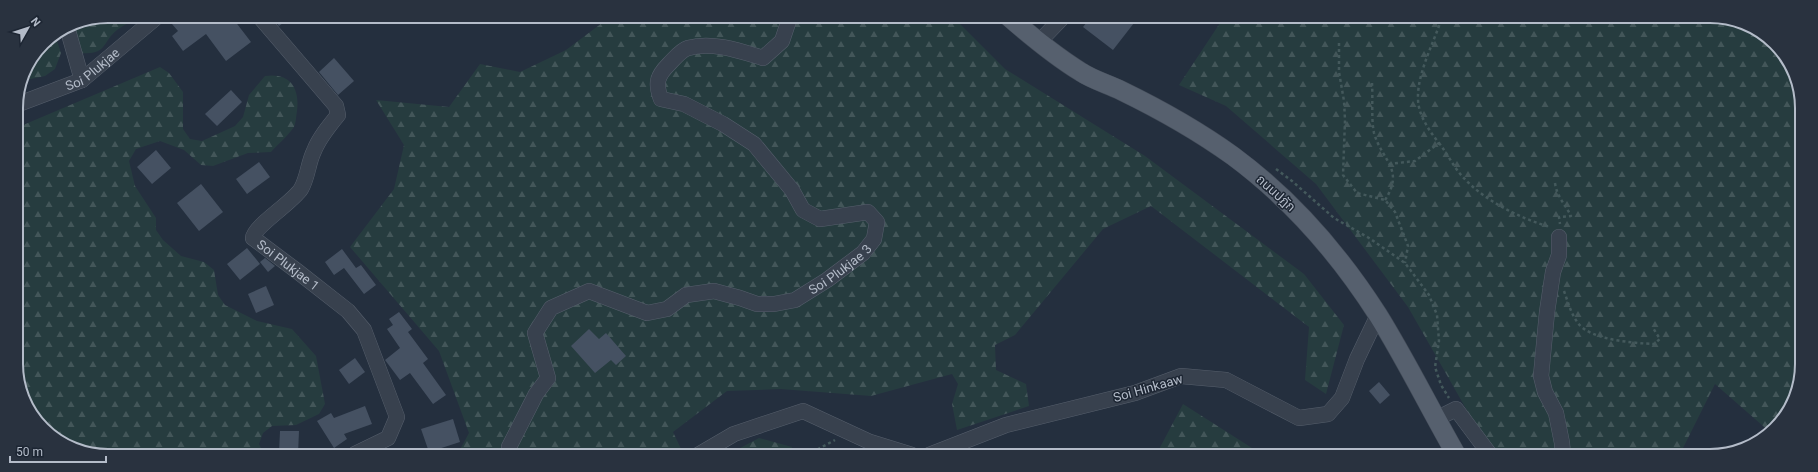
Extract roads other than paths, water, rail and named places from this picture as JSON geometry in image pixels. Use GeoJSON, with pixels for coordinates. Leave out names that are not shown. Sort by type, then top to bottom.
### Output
{"type":"FeatureCollection","features":[{"type":"Feature","properties":{"kind":"main road","name":"ถนนปฏัก"},"geometry":{"type":"LineString","coordinates":[[1016,23],[1038,43],[1081,73],[1122,91],[1178,122],[1231,155],[1269,184],[1306,221],[1344,266],[1378,315],[1453,449]]}},
{"type":"Feature","properties":{"kind":"street","name":"Soi Plukjae"},"geometry":{"type":"LineString","coordinates":[[23,102],[82,80],[150,23]]}},
{"type":"Feature","properties":{"kind":"street","name":"Soi Plukjae 1"},"geometry":{"type":"LineString","coordinates":[[264,23],[336,106],[338,115],[327,129],[314,151],[301,189],[276,214],[260,226],[253,234],[253,238],[348,311],[364,330],[397,417],[388,438],[365,449]]}},
{"type":"Feature","properties":{"kind":"street","name":"Soi Plukjae 3"},"geometry":{"type":"LineString","coordinates":[[509,449],[536,394],[548,378],[535,333],[551,308],[589,291],[647,313],[668,308],[686,295],[714,291],[757,304],[788,302],[794,300],[827,280],[864,254],[874,239],[877,222],[868,212],[820,220],[803,210],[792,190],[754,144],[723,124],[684,104],[661,99],[657,88],[661,72],[686,48],[710,45],[763,58],[782,41],[788,23]]}},
{"type":"Feature","properties":{"kind":"street"},"geometry":{"type":"LineString","coordinates":[[1038,43],[1057,23]]}},
{"type":"Feature","properties":{"kind":"street"},"geometry":{"type":"LineString","coordinates":[[69,33],[82,80]]}},
{"type":"Feature","properties":{"kind":"street"},"geometry":{"type":"LineString","coordinates":[[1558,237],[1559,255],[1554,269],[1544,339],[1541,376],[1545,392],[1556,413],[1562,449]]}},
{"type":"Feature","properties":{"kind":"street","name":"Soi Hinkaaw"},"geometry":{"type":"LineString","coordinates":[[944,449],[1006,425],[1135,393],[1181,376],[1226,380],[1299,418],[1328,414],[1342,398],[1357,359],[1378,315]]}},
{"type":"Feature","properties":{"kind":"street"},"geometry":{"type":"LineString","coordinates":[[1436,419],[1456,409],[1486,449]]}},
{"type":"Feature","properties":{"kind":"street"},"geometry":{"type":"LineString","coordinates":[[708,449],[734,434],[803,411],[870,442],[893,449]]}}]}
